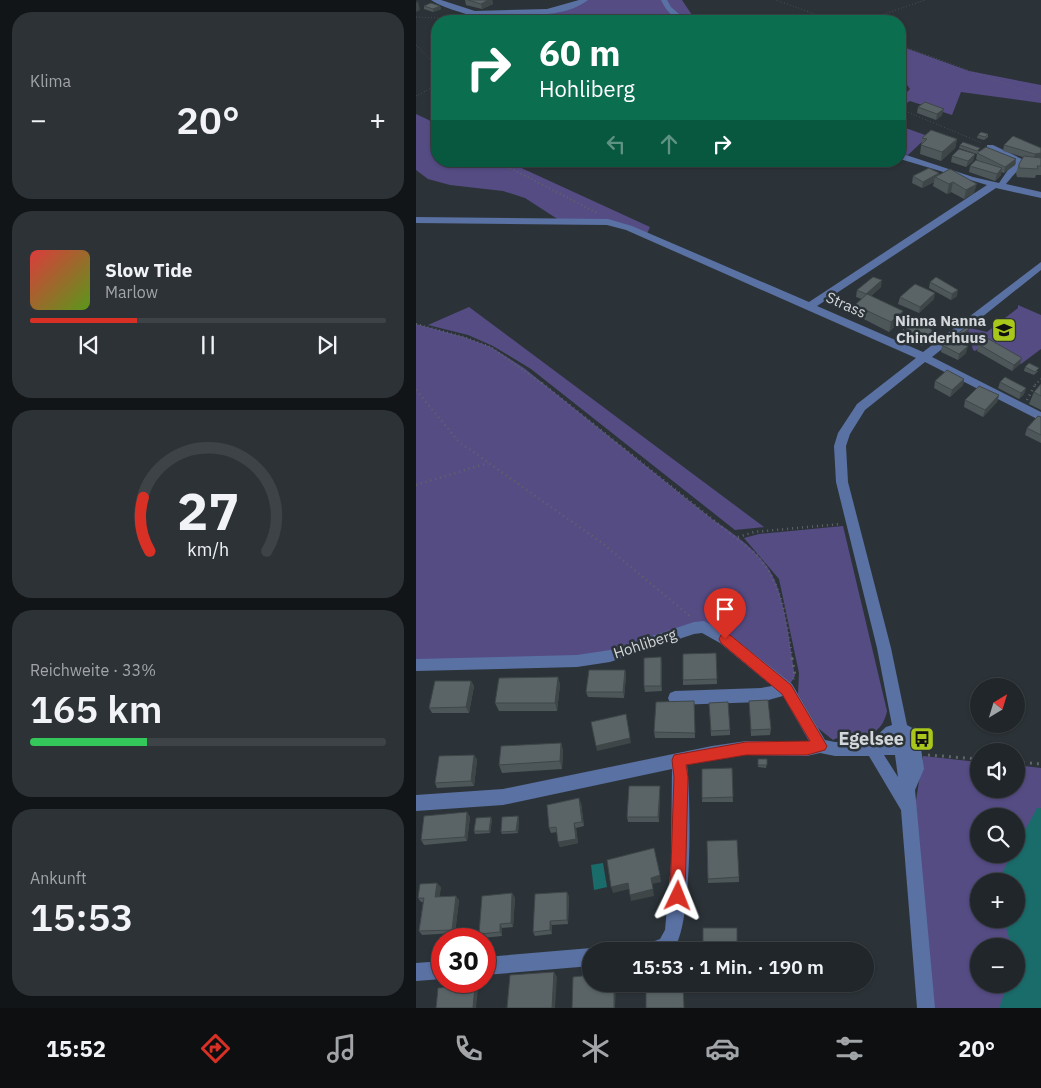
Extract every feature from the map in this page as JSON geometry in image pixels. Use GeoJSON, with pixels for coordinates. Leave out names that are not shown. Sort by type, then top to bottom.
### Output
{"type":"FeatureCollection","features":[{"type":"Feature","properties":{"kind":"street"},"geometry":{"type":"LineString","coordinates":[[434,0],[477,15]]}},
{"type":"Feature","properties":{"kind":"street"},"geometry":{"type":"LineString","coordinates":[[474,14],[480,12],[546,12],[572,6],[584,0]]}},
{"type":"Feature","properties":{"kind":"street"},"geometry":{"type":"LineString","coordinates":[[664,0],[668,8],[677,15]]}},
{"type":"Feature","properties":{"kind":"street"},"geometry":{"type":"LineString","coordinates":[[990,147],[1022,163],[1041,163]]}},
{"type":"Feature","properties":{"kind":"street"},"geometry":{"type":"LineString","coordinates":[[906,158],[997,186],[1041,195]]}},
{"type":"Feature","properties":{"kind":"street","name":"Strass"},"geometry":{"type":"LineString","coordinates":[[810,306],[997,186],[1022,163]]}},
{"type":"Feature","properties":{"kind":"street"},"geometry":{"type":"LineString","coordinates":[[416,220],[608,222],[629,228],[810,306]]}},
{"type":"Feature","properties":{"kind":"street"},"geometry":{"type":"LineString","coordinates":[[926,1008],[909,809],[908,749],[911,735],[900,728],[884,648],[842,482],[839,458],[844,433],[861,406],[1041,265]]}},
{"type":"Feature","properties":{"kind":"street","name":"Strass"},"geometry":{"type":"LineString","coordinates":[[810,306],[890,341],[1041,417]]}},
{"type":"Feature","properties":{"kind":"street"},"geometry":{"type":"LineString","coordinates":[[704,627],[725,639],[786,689],[820,746]]}},
{"type":"Feature","properties":{"kind":"street","name":"Hohliberg"},"geometry":{"type":"LineString","coordinates":[[416,665],[602,658],[694,628],[704,627]]}},
{"type":"Feature","properties":{"kind":"street"},"geometry":{"type":"LineString","coordinates":[[675,698],[761,695],[786,689]]}},
{"type":"Feature","properties":{"kind":"street"},"geometry":{"type":"LineString","coordinates":[[874,749],[891,732],[900,728]]}},
{"type":"Feature","properties":{"kind":"street"},"geometry":{"type":"LineString","coordinates":[[416,803],[503,797],[746,748],[807,749],[820,746],[835,750],[908,749]]}},
{"type":"Feature","properties":{"kind":"street"},"geometry":{"type":"LineString","coordinates":[[874,749],[877,758],[909,809]]}},
{"type":"Feature","properties":{"kind":"street"},"geometry":{"type":"LineString","coordinates":[[670,942],[677,916],[681,777],[679,760]]}},
{"type":"Feature","properties":{"kind":"street"},"geometry":{"type":"LineString","coordinates":[[496,965],[582,958]]}},
{"type":"Feature","properties":{"kind":"street"},"geometry":{"type":"LineString","coordinates":[[416,972],[431,971]]}},
{"type":"Feature","properties":{"kind":"path"},"geometry":{"type":"LineString","coordinates":[[776,0],[817,15]]}},
{"type":"Feature","properties":{"kind":"path"},"geometry":{"type":"LineString","coordinates":[[881,15],[925,0]]}},
{"type":"Feature","properties":{"kind":"path"},"geometry":{"type":"LineString","coordinates":[[449,15],[462,10]]}},
{"type":"Feature","properties":{"kind":"path"},"geometry":{"type":"LineString","coordinates":[[416,17],[431,18]]}},
{"type":"Feature","properties":{"kind":"path"},"geometry":{"type":"LineString","coordinates":[[416,45],[431,61]]}},
{"type":"Feature","properties":{"kind":"path"},"geometry":{"type":"LineString","coordinates":[[906,47],[1041,97]]}},
{"type":"Feature","properties":{"kind":"path"},"geometry":{"type":"LineString","coordinates":[[416,96],[431,88]]}},
{"type":"Feature","properties":{"kind":"path"},"geometry":{"type":"LineString","coordinates":[[906,112],[990,147]]}},
{"type":"Feature","properties":{"kind":"path"},"geometry":{"type":"LineString","coordinates":[[416,121],[431,129]]}},
{"type":"Feature","properties":{"kind":"path"},"geometry":{"type":"LineString","coordinates":[[508,167],[595,211],[608,222]]}},
{"type":"Feature","properties":{"kind":"path"},"geometry":{"type":"LineString","coordinates":[[890,341],[911,324],[897,316]]}},
{"type":"Feature","properties":{"kind":"path"},"geometry":{"type":"LineString","coordinates":[[416,324],[464,337],[491,347],[524,368],[712,519],[738,537],[760,560],[775,580],[794,676],[786,689]]}},
{"type":"Feature","properties":{"kind":"path"},"geometry":{"type":"LineString","coordinates":[[1022,408],[1035,384],[1041,379]]}},
{"type":"Feature","properties":{"kind":"path"},"geometry":{"type":"LineString","coordinates":[[416,390],[459,442],[602,543],[704,627]]}},
{"type":"Feature","properties":{"kind":"path"},"geometry":{"type":"LineString","coordinates":[[416,486],[488,463]]}},
{"type":"Feature","properties":{"kind":"path"},"geometry":{"type":"LineString","coordinates":[[738,537],[754,532],[852,523]]}},
{"type":"Feature","properties":{"kind":"path"},"geometry":{"type":"LineString","coordinates":[[908,749],[926,755],[970,758]]}},
{"type":"Feature","properties":{"kind":"path"},"geometry":{"type":"LineString","coordinates":[[1025,763],[1041,764]]}},
{"type":"Feature","properties":{"kind":"shaded area"},"geometry":{"type":"Polygon","coordinates":[[[585,0],[682,0],[692,15],[474,14],[546,12],[585,0]]]}},
{"type":"Feature","properties":{"kind":"shaded area"},"geometry":{"type":"Polygon","coordinates":[[[906,48],[969,71],[1041,85],[1041,103],[961,92],[952,115],[910,101],[906,103],[906,93],[910,89],[906,84],[906,48]]]}},
{"type":"Feature","properties":{"kind":"shaded area"},"geometry":{"type":"Polygon","coordinates":[[[416,114],[431,121],[431,167],[519,167],[650,227],[646,236],[608,222],[559,220],[525,198],[503,191],[450,185],[428,179],[416,170],[416,114]]]}},
{"type":"Feature","properties":{"kind":"shaded area"},"geometry":{"type":"Polygon","coordinates":[[[906,128],[928,136],[908,155],[906,154],[906,128]]]}},
{"type":"Feature","properties":{"kind":"shaded area"},"geometry":{"type":"Polygon","coordinates":[[[1018,305],[1041,315],[1041,349],[1021,364],[985,343],[975,351],[973,350],[968,330],[970,328],[987,332],[1018,308],[1018,305]]]}},
{"type":"Feature","properties":{"kind":"shaded area"},"geometry":{"type":"Polygon","coordinates":[[[469,307],[764,527],[735,530],[531,369],[493,346],[468,335],[428,325],[469,307]]]}},
{"type":"Feature","properties":{"kind":"shaded area"},"geometry":{"type":"Polygon","coordinates":[[[416,324],[464,337],[491,347],[524,368],[756,553],[764,562],[775,581],[785,615],[795,676],[787,689],[704,627],[610,656],[416,665],[416,324]]]}},
{"type":"Feature","properties":{"kind":"shaded area"},"geometry":{"type":"Polygon","coordinates":[[[843,526],[887,711],[882,724],[869,735],[833,740],[818,728],[798,694],[799,673],[779,579],[744,538],[759,534],[843,526]]]}},
{"type":"Feature","properties":{"kind":"shaded area"},"geometry":{"type":"Polygon","coordinates":[[[923,756],[970,761],[970,798],[1025,798],[1025,766],[1041,768],[1041,1008],[933,1008],[915,807],[923,756]]]}},
{"type":"Feature","properties":{"kind":"water"},"geometry":{"type":"Polygon","coordinates":[[[1037,808],[1041,808],[1041,1008],[999,1008],[1005,993],[1025,993],[1025,938],[1009,938],[1006,928],[1025,928],[1025,873],[1002,873],[1007,863],[1025,863],[1025,830],[1037,808]]]}},
{"type":"Feature","properties":{"kind":"water"},"geometry":{"type":"Polygon","coordinates":[[[603,863],[607,887],[594,890],[591,865],[603,863]]]}},
{"type":"Feature","properties":{"kind":"building"},"geometry":{"type":"Polygon","coordinates":[[[468,0],[488,0],[481,4],[468,0]]]}},
{"type":"Feature","properties":{"kind":"building"},"geometry":{"type":"Polygon","coordinates":[[[431,3],[440,6],[433,9],[424,6],[431,3]]]}},
{"type":"Feature","properties":{"kind":"building"},"geometry":{"type":"Polygon","coordinates":[[[925,102],[944,109],[937,114],[918,107],[925,102]]]}},
{"type":"Feature","properties":{"kind":"building"},"geometry":{"type":"Polygon","coordinates":[[[931,130],[957,139],[942,152],[921,145],[927,139],[922,138],[931,130]]]}},
{"type":"Feature","properties":{"kind":"building"},"geometry":{"type":"Polygon","coordinates":[[[981,132],[988,134],[985,137],[978,135],[981,132]]]}},
{"type":"Feature","properties":{"kind":"building"},"geometry":{"type":"Polygon","coordinates":[[[1013,136],[1041,148],[1041,153],[1035,154],[1004,145],[1013,136]]]}},
{"type":"Feature","properties":{"kind":"building"},"geometry":{"type":"Polygon","coordinates":[[[963,142],[980,148],[977,151],[960,145],[963,142]]]}},
{"type":"Feature","properties":{"kind":"building"},"geometry":{"type":"Polygon","coordinates":[[[986,147],[1016,159],[1005,167],[977,153],[986,147]]]}},
{"type":"Feature","properties":{"kind":"building"},"geometry":{"type":"Polygon","coordinates":[[[959,149],[975,154],[968,161],[952,156],[959,149]]]}},
{"type":"Feature","properties":{"kind":"building"},"geometry":{"type":"Polygon","coordinates":[[[1024,156],[1041,158],[1041,166],[1037,166],[1038,169],[1019,168],[1019,164],[1024,156]]]}},
{"type":"Feature","properties":{"kind":"building"},"geometry":{"type":"Polygon","coordinates":[[[976,160],[1002,168],[997,174],[970,166],[976,160]]]}},
{"type":"Feature","properties":{"kind":"building"},"geometry":{"type":"Polygon","coordinates":[[[929,168],[939,173],[923,182],[913,176],[929,168]]]}},
{"type":"Feature","properties":{"kind":"building"},"geometry":{"type":"Polygon","coordinates":[[[950,169],[977,184],[966,190],[953,182],[949,184],[935,177],[950,169]]]}},
{"type":"Feature","properties":{"kind":"building"},"geometry":{"type":"Polygon","coordinates":[[[873,277],[882,280],[866,294],[857,290],[873,277]]]}},
{"type":"Feature","properties":{"kind":"building"},"geometry":{"type":"Polygon","coordinates":[[[936,277],[958,290],[952,294],[930,282],[936,277]]]}},
{"type":"Feature","properties":{"kind":"building"},"geometry":{"type":"Polygon","coordinates":[[[915,284],[935,293],[920,307],[900,297],[915,284]]]}},
{"type":"Feature","properties":{"kind":"building"},"geometry":{"type":"Polygon","coordinates":[[[867,294],[903,311],[891,322],[855,305],[867,294]]]}},
{"type":"Feature","properties":{"kind":"building"},"geometry":{"type":"Polygon","coordinates":[[[926,318],[933,322],[926,327],[919,323],[926,318]]]}},
{"type":"Feature","properties":{"kind":"building"},"geometry":{"type":"Polygon","coordinates":[[[917,321],[934,331],[924,339],[906,329],[917,321]]]}},
{"type":"Feature","properties":{"kind":"building"},"geometry":{"type":"Polygon","coordinates":[[[968,326],[969,329],[957,338],[959,338],[956,341],[968,346],[959,354],[942,345],[968,326]]]}},
{"type":"Feature","properties":{"kind":"building"},"geometry":{"type":"Polygon","coordinates":[[[987,338],[1022,358],[1014,365],[978,344],[987,338]]]}},
{"type":"Feature","properties":{"kind":"building"},"geometry":{"type":"Polygon","coordinates":[[[1029,363],[1039,368],[1035,372],[1025,367],[1029,363]]]}},
{"type":"Feature","properties":{"kind":"building"},"geometry":{"type":"Polygon","coordinates":[[[947,370],[964,379],[952,390],[935,381],[947,370]]]}},
{"type":"Feature","properties":{"kind":"building"},"geometry":{"type":"Polygon","coordinates":[[[1005,377],[1026,388],[1021,393],[1000,382],[1005,377]]]}},
{"type":"Feature","properties":{"kind":"building"},"geometry":{"type":"Polygon","coordinates":[[[1041,384],[1041,396],[1034,392],[1041,384]]]}},
{"type":"Feature","properties":{"kind":"building"},"geometry":{"type":"Polygon","coordinates":[[[979,386],[999,395],[985,410],[965,400],[979,386]]]}},
{"type":"Feature","properties":{"kind":"building"},"geometry":{"type":"Polygon","coordinates":[[[1038,416],[1041,417],[1041,435],[1027,428],[1038,416]]]}},
{"type":"Feature","properties":{"kind":"building"},"geometry":{"type":"Polygon","coordinates":[[[716,653],[717,679],[683,680],[683,654],[716,653]]]}},
{"type":"Feature","properties":{"kind":"building"},"geometry":{"type":"Polygon","coordinates":[[[661,657],[661,686],[644,686],[644,658],[661,657]]]}},
{"type":"Feature","properties":{"kind":"building"},"geometry":{"type":"Polygon","coordinates":[[[589,670],[625,670],[623,692],[586,692],[589,670]]]}},
{"type":"Feature","properties":{"kind":"building"},"geometry":{"type":"Polygon","coordinates":[[[558,677],[555,703],[495,703],[499,678],[558,677]]]}},
{"type":"Feature","properties":{"kind":"building"},"geometry":{"type":"Polygon","coordinates":[[[435,681],[471,681],[466,707],[429,708],[435,681]]]}},
{"type":"Feature","properties":{"kind":"building"},"geometry":{"type":"Polygon","coordinates":[[[768,700],[771,729],[751,730],[749,701],[768,700]]]}},
{"type":"Feature","properties":{"kind":"building"},"geometry":{"type":"Polygon","coordinates":[[[694,701],[695,733],[654,732],[656,702],[694,701]]]}},
{"type":"Feature","properties":{"kind":"building"},"geometry":{"type":"Polygon","coordinates":[[[728,702],[730,730],[711,731],[709,703],[728,702]]]}},
{"type":"Feature","properties":{"kind":"building"},"geometry":{"type":"Polygon","coordinates":[[[626,714],[630,738],[596,746],[591,722],[626,714]]]}},
{"type":"Feature","properties":{"kind":"building"},"geometry":{"type":"Polygon","coordinates":[[[561,743],[560,761],[499,765],[501,746],[561,743]]]}},
{"type":"Feature","properties":{"kind":"building"},"geometry":{"type":"Polygon","coordinates":[[[474,755],[471,781],[435,783],[439,756],[474,755]]]}},
{"type":"Feature","properties":{"kind":"building"},"geometry":{"type":"Polygon","coordinates":[[[758,759],[767,759],[767,765],[758,765],[758,759]]]}},
{"type":"Feature","properties":{"kind":"building"},"geometry":{"type":"Polygon","coordinates":[[[732,768],[733,797],[702,798],[702,769],[732,768]]]}},
{"type":"Feature","properties":{"kind":"building"},"geometry":{"type":"Polygon","coordinates":[[[629,786],[660,786],[658,817],[627,817],[629,786]]]}},
{"type":"Feature","properties":{"kind":"building"},"geometry":{"type":"Polygon","coordinates":[[[579,798],[582,822],[574,823],[576,839],[558,842],[556,827],[549,828],[547,805],[579,798]]]}},
{"type":"Feature","properties":{"kind":"building"},"geometry":{"type":"Polygon","coordinates":[[[467,812],[465,837],[421,840],[424,816],[467,812]]]}},
{"type":"Feature","properties":{"kind":"building"},"geometry":{"type":"Polygon","coordinates":[[[518,816],[516,831],[501,832],[502,817],[518,816]]]}},
{"type":"Feature","properties":{"kind":"building"},"geometry":{"type":"Polygon","coordinates":[[[491,817],[489,831],[474,831],[476,818],[491,817]]]}},
{"type":"Feature","properties":{"kind":"building"},"geometry":{"type":"Polygon","coordinates":[[[737,840],[739,877],[708,879],[707,841],[737,840]]]}},
{"type":"Feature","properties":{"kind":"building"},"geometry":{"type":"Polygon","coordinates":[[[654,848],[660,875],[651,878],[653,889],[630,895],[628,883],[611,887],[607,860],[654,848]]]}},
{"type":"Feature","properties":{"kind":"building"},"geometry":{"type":"Polygon","coordinates":[[[437,883],[435,897],[456,896],[452,928],[431,928],[431,931],[419,931],[424,898],[418,898],[420,884],[437,883]]]}},
{"type":"Feature","properties":{"kind":"building"},"geometry":{"type":"Polygon","coordinates":[[[567,892],[567,920],[550,921],[550,930],[533,932],[535,894],[567,892]]]}},
{"type":"Feature","properties":{"kind":"building"},"geometry":{"type":"Polygon","coordinates":[[[512,893],[511,923],[500,924],[500,932],[496,932],[496,928],[479,928],[482,896],[512,893]]]}},
{"type":"Feature","properties":{"kind":"building"},"geometry":{"type":"Polygon","coordinates":[[[703,928],[737,928],[737,942],[703,942],[703,928]]]}},
{"type":"Feature","properties":{"kind":"building"},"geometry":{"type":"Polygon","coordinates":[[[554,972],[552,1008],[507,1008],[510,975],[554,972]]]}},
{"type":"Feature","properties":{"kind":"building"},"geometry":{"type":"Polygon","coordinates":[[[582,976],[582,992],[614,992],[614,1008],[572,1008],[573,977],[582,976]]]}},
{"type":"Feature","properties":{"kind":"building"},"geometry":{"type":"Polygon","coordinates":[[[646,992],[683,992],[684,1008],[646,1008],[646,992]]]}},
{"type":"Feature","properties":{"kind":"building"},"geometry":{"type":"Polygon","coordinates":[[[438,993],[474,993],[473,1008],[436,1008],[438,993]]]}},
{"type":"Feature","properties":{"kind":"place","name":"Ninna Nanna Chinderhuus"},"geometry":{"type":"Point","coordinates":[1004,330]}},
{"type":"Feature","properties":{"kind":"place","name":"Egelsee"},"geometry":{"type":"Point","coordinates":[922,739]}},
{"type":"Feature","properties":{"kind":"route"},"geometry":{"type":"LineString","coordinates":[[678,896],[681,777],[679,760],[746,748],[807,749],[820,746],[816,736],[786,689],[725,639]]}}]}
